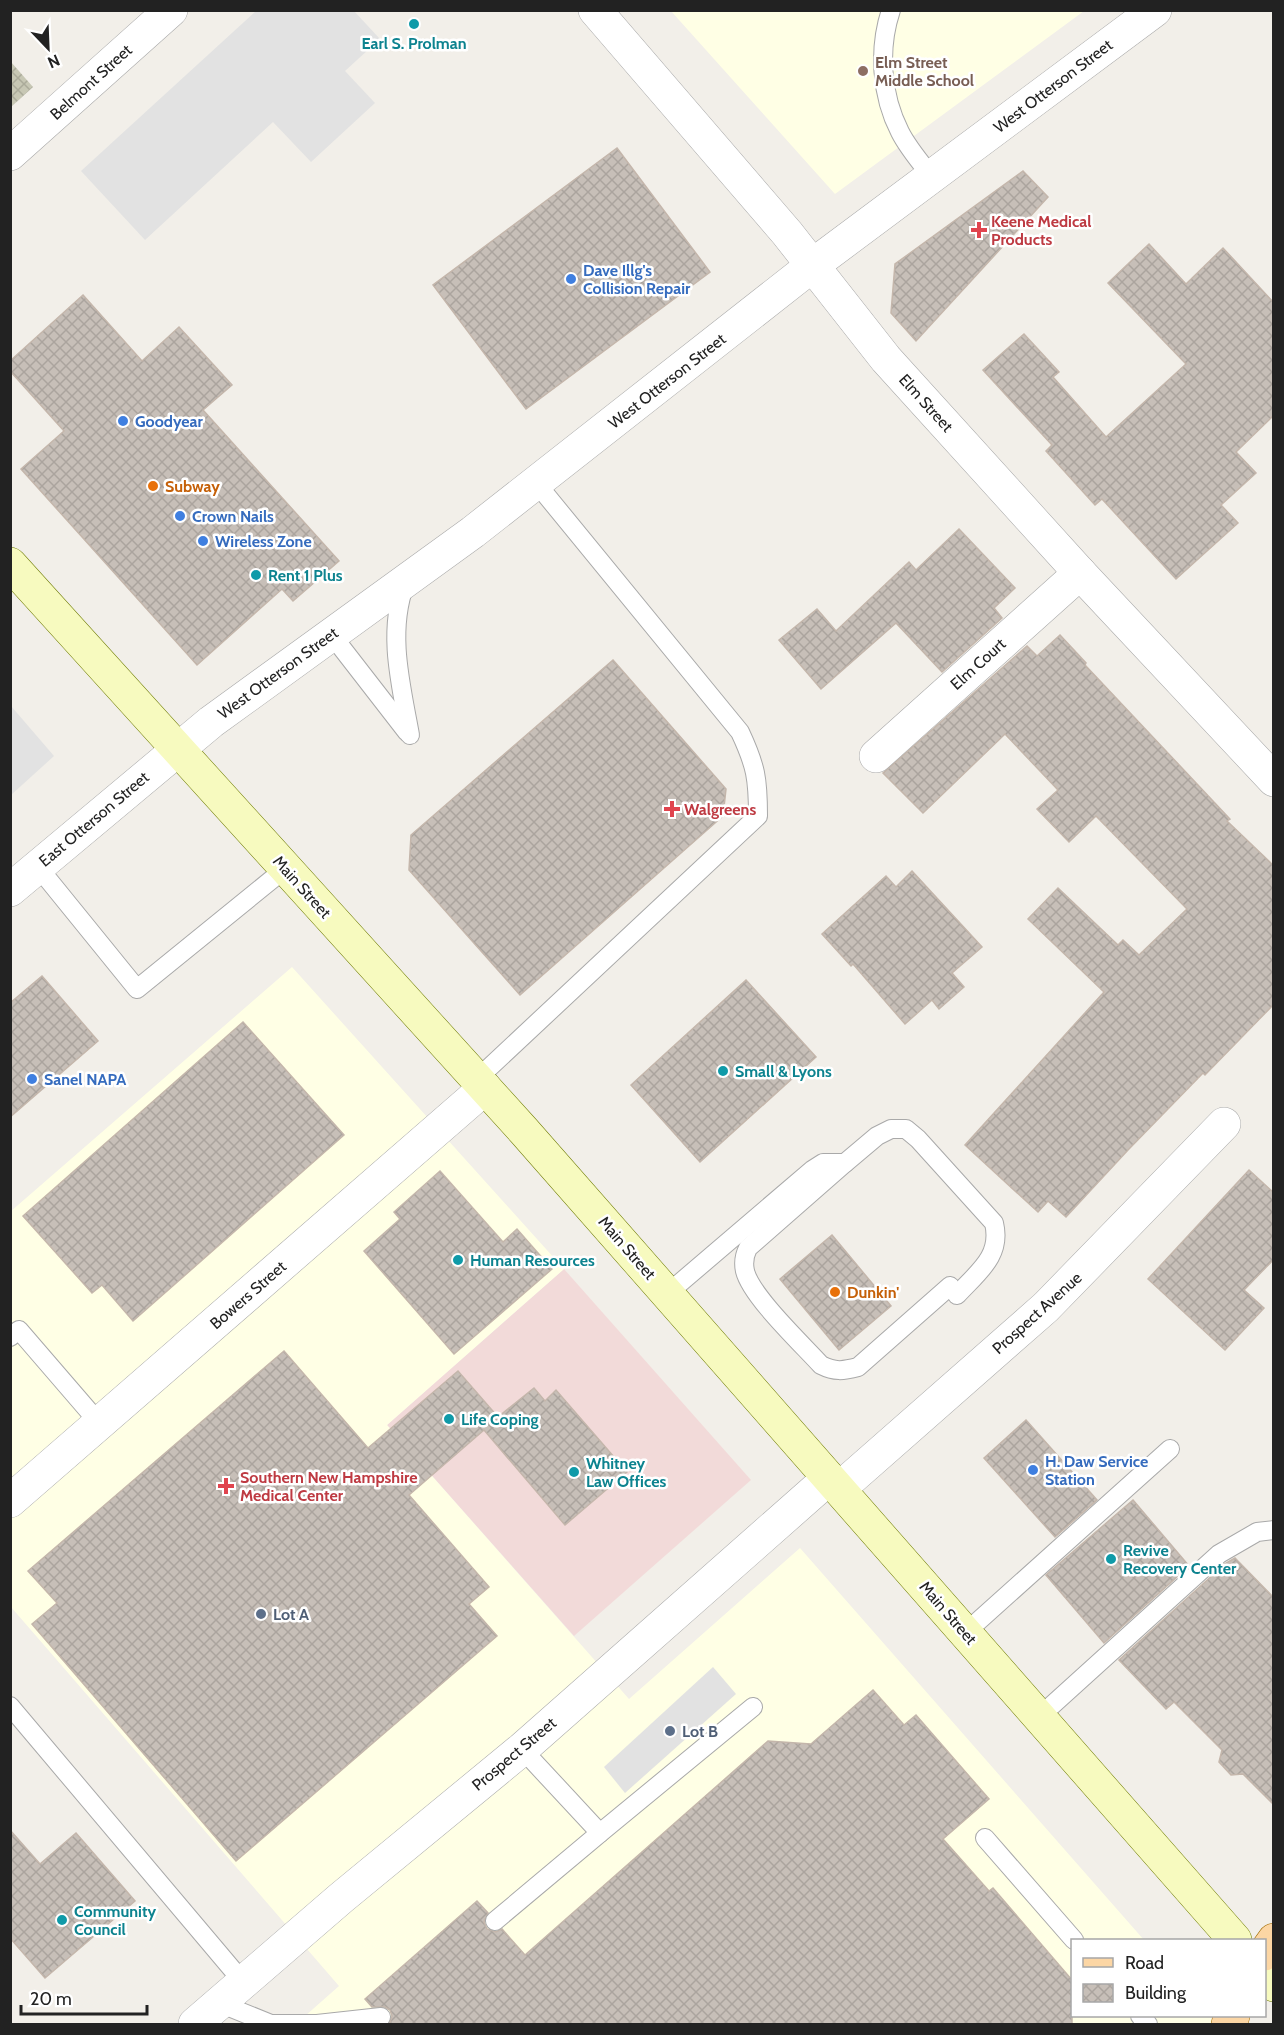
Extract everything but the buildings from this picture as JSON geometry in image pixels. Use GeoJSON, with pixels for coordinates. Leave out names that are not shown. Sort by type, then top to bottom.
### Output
{"type":"FeatureCollection","features":[{"type":"Feature","properties":{"kind":"main road","name":"Main Street"},"geometry":{"type":"LineString","coordinates":[[10,564],[481,1083],[1233,1939]]}},
{"type":"Feature","properties":{"kind":"street","name":"Belmont Street"},"geometry":{"type":"LineString","coordinates":[[10,154],[171,10]]}},
{"type":"Feature","properties":{"kind":"street","name":"Elm Street"},"geometry":{"type":"LineString","coordinates":[[595,10],[813,265],[886,359],[1080,573],[1274,780]]}},
{"type":"Feature","properties":{"kind":"street","name":"West Otterson Street"},"geometry":{"type":"LineString","coordinates":[[177,749],[537,484],[813,265],[1155,10]]}},
{"type":"Feature","properties":{"kind":"street","name":"Elm Court"},"geometry":{"type":"LineString","coordinates":[[876,756],[1080,573]]}},
{"type":"Feature","properties":{"kind":"street","name":"East Otterson Street"},"geometry":{"type":"LineString","coordinates":[[10,890],[177,749]]}},
{"type":"Feature","properties":{"kind":"street","name":"Bowers Street"},"geometry":{"type":"LineString","coordinates":[[10,1501],[100,1424],[481,1083]]}},
{"type":"Feature","properties":{"kind":"street","name":"Prospect Avenue"},"geometry":{"type":"LineString","coordinates":[[834,1484],[1046,1307],[1224,1124]]}},
{"type":"Feature","properties":{"kind":"street","name":"Prospect Street"},"geometry":{"type":"LineString","coordinates":[[195,2025],[834,1484]]}},
{"type":"Feature","properties":{"kind":"lane"},"geometry":{"type":"LineString","coordinates":[[891,10],[883,48],[887,93],[900,132],[932,177]]}},
{"type":"Feature","properties":{"kind":"lane"},"geometry":{"type":"LineString","coordinates":[[481,1083],[758,816],[758,785],[753,759],[740,732],[537,484]]}},
{"type":"Feature","properties":{"kind":"lane"},"geometry":{"type":"LineString","coordinates":[[331,634],[410,735],[396,659],[397,617],[400,596],[406,579]]}},
{"type":"Feature","properties":{"kind":"lane"},"geometry":{"type":"LineString","coordinates":[[38,867],[137,989],[286,868]]}},
{"type":"Feature","properties":{"kind":"lane"},"geometry":{"type":"LineString","coordinates":[[667,1294],[812,1170],[824,1163],[845,1162],[877,1136],[891,1129],[906,1129],[918,1139],[994,1223],[997,1235],[995,1249],[984,1265],[858,1367],[832,1371],[821,1365],[755,1292],[745,1272],[743,1258],[748,1248],[845,1162]]}},
{"type":"Feature","properties":{"kind":"lane"},"geometry":{"type":"LineString","coordinates":[[10,1337],[19,1330],[100,1424]]}},
{"type":"Feature","properties":{"kind":"lane"},"geometry":{"type":"LineString","coordinates":[[965,1634],[1170,1449]]}},
{"type":"Feature","properties":{"kind":"lane"},"geometry":{"type":"LineString","coordinates":[[1039,1717],[1219,1554],[1257,1532],[1274,1530]]}},
{"type":"Feature","properties":{"kind":"lane"},"geometry":{"type":"LineString","coordinates":[[10,1706],[231,1993],[271,2024],[317,2024],[381,2017]]}},
{"type":"Feature","properties":{"kind":"lane"},"geometry":{"type":"LineString","coordinates":[[495,1921],[753,1707]]}},
{"type":"Feature","properties":{"kind":"lane"},"geometry":{"type":"LineString","coordinates":[[522,1749],[600,1833]]}},
{"type":"Feature","properties":{"kind":"lane"},"geometry":{"type":"LineString","coordinates":[[985,1838],[1072,1939]]}},
{"type":"Feature","properties":{"kind":"shaded area"},"geometry":{"type":"Polygon","coordinates":[[[256,11],[354,11],[380,39],[345,71],[375,103],[311,162],[273,122],[145,240],[81,171],[256,11]]]}},
{"type":"Feature","properties":{"kind":"shaded area","name":"Elm Street Middle School"},"geometry":{"type":"Polygon","coordinates":[[[671,11],[1084,11],[835,194],[671,11]]]}},
{"type":"Feature","properties":{"kind":"shaded area"},"geometry":{"type":"Polygon","coordinates":[[[11,62],[33,87],[10,107],[11,62]]]}},
{"type":"Feature","properties":{"kind":"shaded area"},"geometry":{"type":"Polygon","coordinates":[[[11,706],[54,756],[11,795],[10,794],[11,706]]]}},
{"type":"Feature","properties":{"kind":"shaded area","name":"Southern New Hampshire Medical Center"},"geometry":{"type":"Polygon","coordinates":[[[292,967],[564,1269],[387,1425],[629,1699],[800,1548],[1143,1939],[1071,1939],[1071,2017],[1210,2017],[1217,2024],[296,2024],[339,1986],[11,1607],[10,1212],[292,967]]]}},
{"type":"Feature","properties":{"kind":"shaded area"},"geometry":{"type":"Polygon","coordinates":[[[564,1269],[751,1480],[574,1636],[387,1425],[564,1269]]]}},
{"type":"Feature","properties":{"kind":"shaded area","name":"Lot B"},"geometry":{"type":"Polygon","coordinates":[[[713,1667],[736,1694],[625,1793],[604,1767],[713,1667]]]}},
{"type":"Feature","properties":{"kind":"place","name":"Earl S. Prolman"},"geometry":{"type":"Point","coordinates":[414,24]}},
{"type":"Feature","properties":{"kind":"place","name":"Elm Street Middle School"},"geometry":{"type":"Point","coordinates":[863,71]}},
{"type":"Feature","properties":{"kind":"place","name":"Keene Medical Products"},"geometry":{"type":"Point","coordinates":[979,230]}},
{"type":"Feature","properties":{"kind":"place","name":"Dave Illg's Collision Repair"},"geometry":{"type":"Point","coordinates":[571,279]}},
{"type":"Feature","properties":{"kind":"place","name":"Goodyear"},"geometry":{"type":"Point","coordinates":[123,421]}},
{"type":"Feature","properties":{"kind":"place","name":"Subway"},"geometry":{"type":"Point","coordinates":[153,486]}},
{"type":"Feature","properties":{"kind":"place","name":"Crown Nails"},"geometry":{"type":"Point","coordinates":[180,516]}},
{"type":"Feature","properties":{"kind":"place","name":"Wireless Zone"},"geometry":{"type":"Point","coordinates":[203,541]}},
{"type":"Feature","properties":{"kind":"place","name":"Rent 1 Plus"},"geometry":{"type":"Point","coordinates":[256,575]}},
{"type":"Feature","properties":{"kind":"place","name":"Walgreens"},"geometry":{"type":"Point","coordinates":[672,809]}},
{"type":"Feature","properties":{"kind":"place","name":"Small & Lyons"},"geometry":{"type":"Point","coordinates":[723,1071]}},
{"type":"Feature","properties":{"kind":"place","name":"Sanel NAPA"},"geometry":{"type":"Point","coordinates":[32,1079]}},
{"type":"Feature","properties":{"kind":"place","name":"Human Resources"},"geometry":{"type":"Point","coordinates":[458,1260]}},
{"type":"Feature","properties":{"kind":"place","name":"Dunkin'"},"geometry":{"type":"Point","coordinates":[835,1292]}},
{"type":"Feature","properties":{"kind":"place","name":"Life Coping"},"geometry":{"type":"Point","coordinates":[449,1419]}},
{"type":"Feature","properties":{"kind":"place","name":"H. Daw Service Station"},"geometry":{"type":"Point","coordinates":[1033,1470]}},
{"type":"Feature","properties":{"kind":"place","name":"Whitney Law Offices"},"geometry":{"type":"Point","coordinates":[574,1472]}},
{"type":"Feature","properties":{"kind":"place","name":"Southern New Hampshire Medical Center"},"geometry":{"type":"Point","coordinates":[226,1486]}},
{"type":"Feature","properties":{"kind":"place","name":"Revive Recovery Center"},"geometry":{"type":"Point","coordinates":[1111,1559]}},
{"type":"Feature","properties":{"kind":"place","name":"Lot A"},"geometry":{"type":"Point","coordinates":[261,1614]}},
{"type":"Feature","properties":{"kind":"place","name":"Lot B"},"geometry":{"type":"Point","coordinates":[670,1731]}},
{"type":"Feature","properties":{"kind":"place","name":"Community Council"},"geometry":{"type":"Point","coordinates":[62,1920]}}]}
